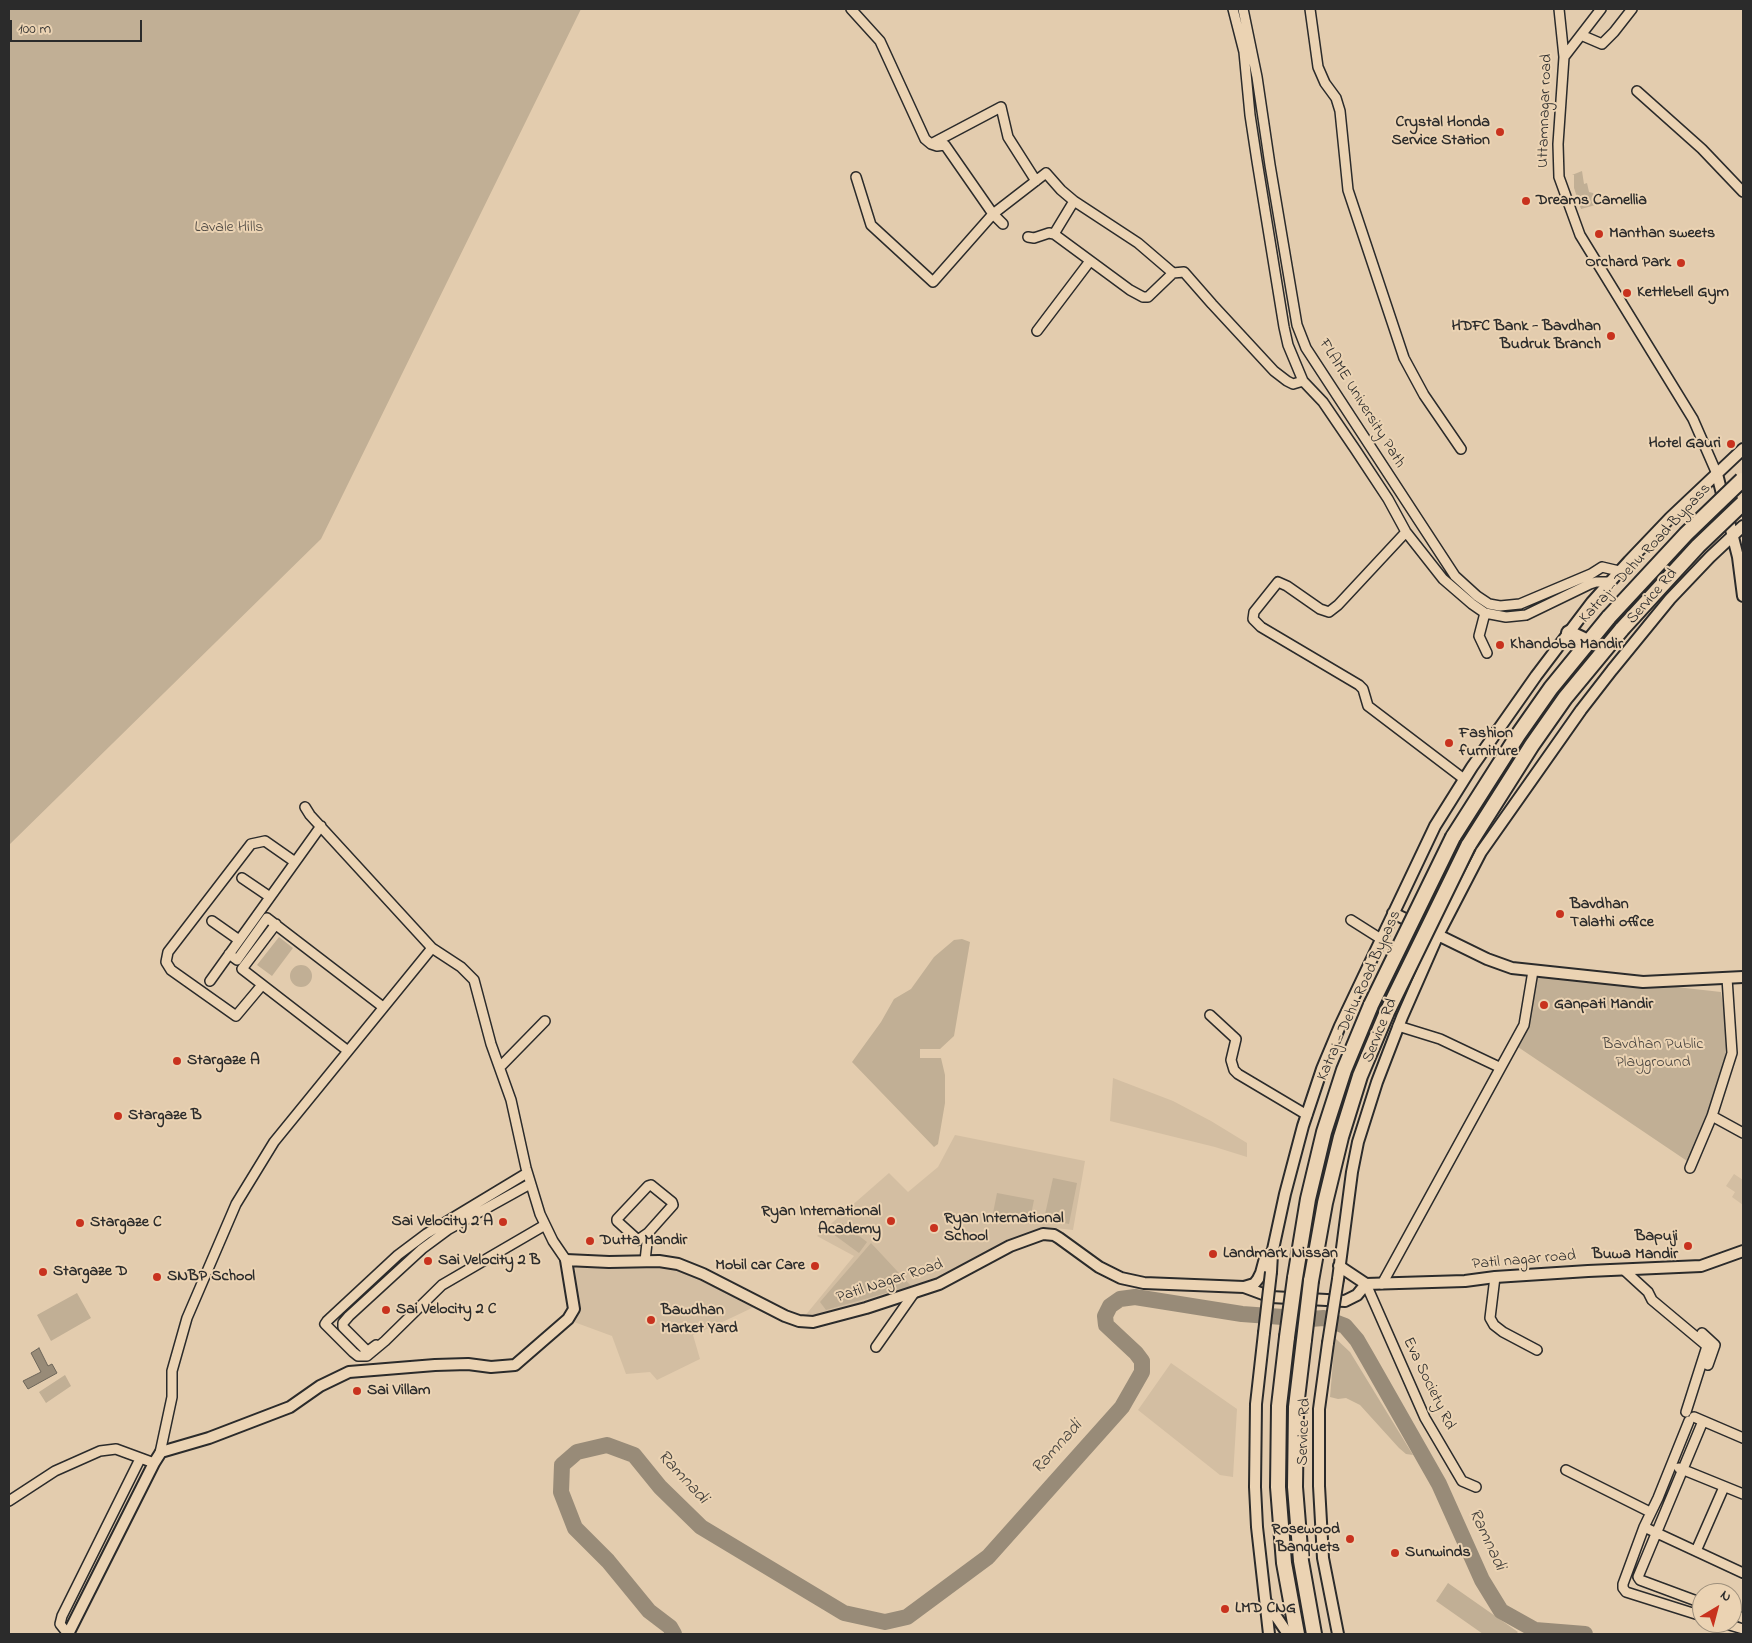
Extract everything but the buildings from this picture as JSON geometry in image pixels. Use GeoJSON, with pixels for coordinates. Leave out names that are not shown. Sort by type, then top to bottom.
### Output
{"type":"FeatureCollection","features":[{"type":"Feature","properties":{"kind":"highway","name":"Katraj - Dehu Road Bypass"},"geometry":{"type":"LineString","coordinates":[[1297,1634],[1284,1563],[1278,1487],[1279,1406],[1295,1278],[1308,1199],[1324,1132],[1344,1070],[1372,1005],[1453,837],[1518,735],[1551,688],[1609,618],[1686,534],[1743,479]]}},
{"type":"Feature","properties":{"kind":"highway","name":"Katraj - Dehu Road Bypass"},"geometry":{"type":"LineString","coordinates":[[1314,1634],[1301,1561],[1295,1487],[1296,1407],[1312,1281],[1325,1203],[1341,1137],[1360,1076],[1387,1012],[1468,846],[1532,745],[1565,698],[1622,629],[1698,546],[1743,502]]}},
{"type":"Feature","properties":{"kind":"highway"},"geometry":{"type":"LineString","coordinates":[[1569,633],[1588,642]]}},
{"type":"Feature","properties":{"kind":"street"},"geometry":{"type":"LineString","coordinates":[[851,9],[880,41],[925,139],[937,146],[945,145],[993,214],[1003,224]]}},
{"type":"Feature","properties":{"kind":"street"},"geometry":{"type":"LineString","coordinates":[[1233,9],[1244,52],[1257,161],[1284,326],[1291,352],[1303,381],[1323,402],[1388,499],[1406,532],[1443,579],[1485,613],[1506,617],[1526,615],[1596,582],[1609,582]]}},
{"type":"Feature","properties":{"kind":"street","name":"FLAME University Path"},"geometry":{"type":"LineString","coordinates":[[1243,9],[1258,77],[1270,164],[1297,325],[1306,346],[1455,576],[1477,596],[1488,604],[1500,606],[1520,604],[1591,574],[1602,567]]}},
{"type":"Feature","properties":{"kind":"street"},"geometry":{"type":"LineString","coordinates":[[1310,9],[1318,67],[1325,83],[1336,98],[1340,111],[1348,190],[1404,358],[1424,395],[1461,450]]}},
{"type":"Feature","properties":{"kind":"street","name":"Uttamnagar road"},"geometry":{"type":"LineString","coordinates":[[1558,9],[1564,57],[1558,144],[1559,177],[1580,235],[1693,419],[1717,474]]}},
{"type":"Feature","properties":{"kind":"street"},"geometry":{"type":"LineString","coordinates":[[1564,57],[1601,9]]}},
{"type":"Feature","properties":{"kind":"street"},"geometry":{"type":"LineString","coordinates":[[1581,35],[1602,44],[1632,9]]}},
{"type":"Feature","properties":{"kind":"street"},"geometry":{"type":"LineString","coordinates":[[1637,92],[1702,149],[1743,192]]}},
{"type":"Feature","properties":{"kind":"street"},"geometry":{"type":"LineString","coordinates":[[931,144],[1001,106],[1008,137],[1036,181]]}},
{"type":"Feature","properties":{"kind":"street"},"geometry":{"type":"LineString","coordinates":[[856,177],[871,225],[933,282],[993,214],[1046,173],[1060,190],[1074,201],[1138,243],[1174,273]]}},
{"type":"Feature","properties":{"kind":"street"},"geometry":{"type":"LineString","coordinates":[[1054,234],[1074,201]]}},
{"type":"Feature","properties":{"kind":"street"},"geometry":{"type":"LineString","coordinates":[[1028,237],[1034,238],[1049,233],[1054,234],[1143,297],[1148,297],[1174,273],[1184,272],[1274,371],[1294,384],[1303,381]]}},
{"type":"Feature","properties":{"kind":"street"},"geometry":{"type":"LineString","coordinates":[[1037,331],[1090,261]]}},
{"type":"Feature","properties":{"kind":"street"},"geometry":{"type":"LineString","coordinates":[[1291,352],[1306,346]]}},
{"type":"Feature","properties":{"kind":"street"},"geometry":{"type":"LineString","coordinates":[[1269,1634],[1257,1527],[1256,1404],[1272,1254],[1285,1194],[1322,1069],[1338,1030],[1435,826],[1464,780],[1536,676],[1609,582],[1670,518],[1743,449]]}},
{"type":"Feature","properties":{"kind":"street"},"geometry":{"type":"LineString","coordinates":[[1717,474],[1732,535],[1740,558],[1743,596]]}},
{"type":"Feature","properties":{"kind":"street","name":"Service Rd"},"geometry":{"type":"LineString","coordinates":[[1338,1634],[1324,1558],[1318,1486],[1319,1409],[1348,1199],[1358,1142],[1377,1082],[1398,1026],[1438,934],[1481,852],[1581,710],[1670,599],[1743,526]]}},
{"type":"Feature","properties":{"kind":"street"},"geometry":{"type":"LineString","coordinates":[[1406,532],[1338,605],[1329,612],[1320,609],[1287,586],[1278,582],[1269,590],[1254,612],[1254,619],[1261,627],[1359,685],[1363,689],[1368,706],[1464,780]]}},
{"type":"Feature","properties":{"kind":"street"},"geometry":{"type":"LineString","coordinates":[[1596,582],[1602,567],[1619,571]]}},
{"type":"Feature","properties":{"kind":"street"},"geometry":{"type":"LineString","coordinates":[[1485,613],[1479,636],[1487,654]]}},
{"type":"Feature","properties":{"kind":"street"},"geometry":{"type":"LineString","coordinates":[[160,1453],[209,1438],[290,1407],[320,1386],[349,1372],[435,1365],[515,1366],[568,1319],[574,1309],[566,1260],[553,1241],[544,1222],[530,1184],[511,1100],[474,980],[461,967],[432,948],[305,808]]}},
{"type":"Feature","properties":{"kind":"street"},"geometry":{"type":"LineString","coordinates":[[210,981],[321,826]]}},
{"type":"Feature","properties":{"kind":"street"},"geometry":{"type":"LineString","coordinates":[[262,985],[236,1016],[171,970],[166,962],[168,952],[251,844],[265,841],[296,862]]}},
{"type":"Feature","properties":{"kind":"street"},"geometry":{"type":"LineString","coordinates":[[242,878],[270,897]]}},
{"type":"Feature","properties":{"kind":"street"},"geometry":{"type":"LineString","coordinates":[[1393,914],[1438,934],[1488,960],[1512,968],[1643,982],[1743,977]]}},
{"type":"Feature","properties":{"kind":"street"},"geometry":{"type":"LineString","coordinates":[[229,954],[237,960],[267,918],[383,1007]]}},
{"type":"Feature","properties":{"kind":"street"},"geometry":{"type":"LineString","coordinates":[[1351,920],[1381,939]]}},
{"type":"Feature","properties":{"kind":"street"},"geometry":{"type":"LineString","coordinates":[[212,921],[239,940]]}},
{"type":"Feature","properties":{"kind":"street"},"geometry":{"type":"LineString","coordinates":[[276,924],[242,969],[348,1051]]}},
{"type":"Feature","properties":{"kind":"street"},"geometry":{"type":"LineString","coordinates":[[140,1459],[62,1616],[60,1624],[68,1634],[160,1453],[172,1397],[172,1372],[187,1318],[236,1204],[274,1142],[432,948]]}},
{"type":"Feature","properties":{"kind":"street"},"geometry":{"type":"LineString","coordinates":[[1382,1284],[1499,1067],[1524,1025],[1533,971]]}},
{"type":"Feature","properties":{"kind":"street"},"geometry":{"type":"LineString","coordinates":[[1690,1168],[1712,1116],[1732,1053],[1728,978]]}},
{"type":"Feature","properties":{"kind":"street"},"geometry":{"type":"LineString","coordinates":[[1210,1015],[1236,1039],[1237,1042],[1231,1060],[1234,1070],[1307,1115]]}},
{"type":"Feature","properties":{"kind":"street"},"geometry":{"type":"LineString","coordinates":[[500,1067],[545,1021]]}},
{"type":"Feature","properties":{"kind":"street"},"geometry":{"type":"LineString","coordinates":[[1398,1026],[1440,1039],[1499,1067]]}},
{"type":"Feature","properties":{"kind":"street"},"geometry":{"type":"LineString","coordinates":[[1712,1116],[1743,1133]]}},
{"type":"Feature","properties":{"kind":"street"},"geometry":{"type":"LineString","coordinates":[[527,1173],[426,1234],[398,1256],[325,1324],[358,1356],[367,1356],[442,1285],[544,1222]]}},
{"type":"Feature","properties":{"kind":"street"},"geometry":{"type":"LineString","coordinates":[[530,1184],[449,1229],[422,1249],[350,1316],[343,1323],[343,1327],[368,1350],[445,1279],[467,1264],[544,1222]]}},
{"type":"Feature","properties":{"kind":"street"},"geometry":{"type":"LineString","coordinates":[[645,1261],[648,1233],[673,1205],[672,1202],[651,1186],[617,1219],[617,1222],[638,1240],[648,1233]]}},
{"type":"Feature","properties":{"kind":"street","name":"Patil Nagar Road"},"geometry":{"type":"LineString","coordinates":[[566,1260],[645,1261],[678,1264],[704,1274],[768,1308],[799,1321],[813,1322],[914,1293],[944,1282],[1010,1246],[1043,1234],[1059,1238],[1099,1267],[1120,1278],[1144,1283],[1244,1287],[1271,1297],[1345,1301],[1357,1295],[1366,1284]]}},
{"type":"Feature","properties":{"kind":"street","name":"Patil nagar road"},"geometry":{"type":"LineString","coordinates":[[1366,1284],[1465,1281],[1495,1277],[1702,1266],[1743,1251]]}},
{"type":"Feature","properties":{"kind":"street"},"geometry":{"type":"LineString","coordinates":[[1244,1287],[1254,1284],[1261,1273],[1265,1258],[1267,1255],[1272,1254]]}},
{"type":"Feature","properties":{"kind":"street"},"geometry":{"type":"LineString","coordinates":[[1340,1266],[1366,1284]]}},
{"type":"Feature","properties":{"kind":"street"},"geometry":{"type":"LineString","coordinates":[[1624,1270],[1648,1292],[1655,1295],[1714,1342],[1711,1346],[1689,1416],[1653,1495],[1650,1512],[1623,1584],[1626,1592],[1692,1613]]}},
{"type":"Feature","properties":{"kind":"street"},"geometry":{"type":"LineString","coordinates":[[1495,1277],[1490,1318],[1494,1325],[1503,1332],[1537,1350]]}},
{"type":"Feature","properties":{"kind":"street","name":"Eva Society Rd"},"geometry":{"type":"LineString","coordinates":[[1366,1284],[1425,1418],[1462,1482],[1476,1487]]}},
{"type":"Feature","properties":{"kind":"street"},"geometry":{"type":"LineString","coordinates":[[876,1346],[914,1293]]}},
{"type":"Feature","properties":{"kind":"street"},"geometry":{"type":"LineString","coordinates":[[1689,1416],[1743,1438]]}},
{"type":"Feature","properties":{"kind":"street"},"geometry":{"type":"LineString","coordinates":[[1692,1599],[1640,1580],[1638,1577],[1703,1421]]}},
{"type":"Feature","properties":{"kind":"street"},"geometry":{"type":"LineString","coordinates":[[9,1501],[55,1471],[100,1451],[116,1449],[154,1463]]}},
{"type":"Feature","properties":{"kind":"street"},"geometry":{"type":"LineString","coordinates":[[1668,1465],[1743,1494]]}},
{"type":"Feature","properties":{"kind":"street"},"geometry":{"type":"LineString","coordinates":[[1566,1470],[1650,1512]]}},
{"type":"Feature","properties":{"kind":"street"},"geometry":{"type":"LineString","coordinates":[[1696,1550],[1724,1487]]}},
{"type":"Feature","properties":{"kind":"street"},"geometry":{"type":"LineString","coordinates":[[1644,1527],[1743,1573]]}},
{"type":"Feature","properties":{"kind":"street"},"geometry":{"type":"LineString","coordinates":[[1265,1600],[1288,1634]]}},
{"type":"Feature","properties":{"kind":"shaded area"},"geometry":{"type":"Polygon","coordinates":[[[1113,1078],[1173,1101],[1211,1121],[1247,1143],[1247,1157],[1215,1147],[1110,1121],[1113,1078]]]}},
{"type":"Feature","properties":{"kind":"shaded area","name":"Ryan International School"},"geometry":{"type":"Polygon","coordinates":[[[955,1135],[1085,1161],[1073,1230],[1046,1227],[1036,1230],[940,1281],[812,1320],[804,1317],[854,1256],[817,1236],[889,1173],[908,1192],[938,1167],[955,1135]]]}},
{"type":"Feature","properties":{"kind":"shaded area"},"geometry":{"type":"Polygon","coordinates":[[[1734,1174],[1743,1180],[1743,1205],[1732,1197],[1735,1192],[1726,1186],[1734,1174]]]}},
{"type":"Feature","properties":{"kind":"shaded area","name":"Bawdhan Market Yard"},"geometry":{"type":"Polygon","coordinates":[[[645,1263],[683,1269],[755,1305],[693,1335],[700,1359],[657,1380],[650,1372],[626,1374],[612,1336],[574,1322],[578,1303],[575,1265],[645,1263]]]}},
{"type":"Feature","properties":{"kind":"shaded area"},"geometry":{"type":"Polygon","coordinates":[[[39,1348],[48,1366],[52,1364],[57,1373],[28,1389],[23,1381],[41,1372],[31,1353],[39,1348]]]}},
{"type":"Feature","properties":{"kind":"shaded area"},"geometry":{"type":"Polygon","coordinates":[[[1171,1363],[1237,1409],[1233,1477],[1220,1475],[1138,1410],[1171,1363]]]}},
{"type":"Feature","properties":{"kind":"green space","name":"Lavale Hills"},"geometry":{"type":"Polygon","coordinates":[[[9,9],[581,9],[321,539],[9,845],[9,9]]]}},
{"type":"Feature","properties":{"kind":"green space"},"geometry":{"type":"Polygon","coordinates":[[[1582,171],[1584,184],[1587,183],[1589,192],[1593,193],[1599,204],[1581,209],[1574,188],[1574,175],[1572,175],[1582,171]]]}},
{"type":"Feature","properties":{"kind":"green space"},"geometry":{"type":"Polygon","coordinates":[[[279,937],[293,948],[272,976],[257,965],[279,937]]]}},
{"type":"Feature","properties":{"kind":"green space"},"geometry":{"type":"Polygon","coordinates":[[[962,939],[970,942],[954,1036],[940,1049],[920,1049],[920,1058],[941,1058],[945,1075],[945,1103],[938,1144],[934,1147],[852,1062],[881,1022],[894,999],[911,989],[934,957],[954,940],[962,939]]]}},
{"type":"Feature","properties":{"kind":"green space"},"geometry":{"type":"Polygon","coordinates":[[[301,965],[311,972],[312,976],[305,986],[301,987],[291,980],[290,976],[297,966],[301,965]]]}},
{"type":"Feature","properties":{"kind":"green space","name":"Bavdhan Public Playground"},"geometry":{"type":"Polygon","coordinates":[[[1533,971],[1721,992],[1727,1032],[1724,1073],[1693,1165],[1518,1047],[1533,971]]]}},
{"type":"Feature","properties":{"kind":"green space"},"geometry":{"type":"Polygon","coordinates":[[[1053,1178],[1077,1183],[1069,1224],[1044,1219],[1053,1178]]]}},
{"type":"Feature","properties":{"kind":"green space"},"geometry":{"type":"Polygon","coordinates":[[[997,1193],[1034,1200],[1030,1220],[993,1213],[997,1193]]]}},
{"type":"Feature","properties":{"kind":"green space"},"geometry":{"type":"Polygon","coordinates":[[[842,1223],[867,1242],[859,1253],[833,1234],[842,1223]]]}},
{"type":"Feature","properties":{"kind":"green space"},"geometry":{"type":"Polygon","coordinates":[[[871,1243],[911,1286],[826,1310],[820,1302],[871,1243]]]}},
{"type":"Feature","properties":{"kind":"green space"},"geometry":{"type":"Polygon","coordinates":[[[77,1293],[91,1318],[51,1341],[37,1315],[77,1293]]]}},
{"type":"Feature","properties":{"kind":"green space"},"geometry":{"type":"Polygon","coordinates":[[[1335,1338],[1350,1352],[1413,1455],[1406,1454],[1399,1448],[1360,1405],[1346,1398],[1330,1397],[1335,1338]]]}},
{"type":"Feature","properties":{"kind":"green space"},"geometry":{"type":"Polygon","coordinates":[[[65,1375],[71,1386],[46,1403],[39,1392],[65,1375]]]}},
{"type":"Feature","properties":{"kind":"green space"},"geometry":{"type":"Polygon","coordinates":[[[1448,1583],[1518,1632],[1516,1634],[1483,1634],[1436,1601],[1448,1583]]]}},
{"type":"Feature","properties":{"kind":"waterway","name":"Ramnadi"},"geometry":{"type":"LineString","coordinates":[[674,1634],[670,1627],[649,1611],[608,1561],[575,1528],[561,1492],[562,1465],[577,1452],[607,1445],[634,1455],[660,1487],[701,1527],[844,1613],[885,1622],[907,1617],[988,1557],[1122,1407],[1142,1372],[1142,1361],[1106,1325],[1105,1316],[1110,1306],[1120,1299],[1135,1297],[1242,1314],[1310,1319],[1324,1318],[1345,1326],[1357,1340],[1439,1484],[1482,1580],[1501,1611],[1535,1630],[1585,1634]]}},
{"type":"Feature","properties":{"kind":"place","name":"Crystal Honda Service Station"},"geometry":{"type":"Point","coordinates":[1500,132]}},
{"type":"Feature","properties":{"kind":"place","name":"Dreams Camellia"},"geometry":{"type":"Point","coordinates":[1526,201]}},
{"type":"Feature","properties":{"kind":"place","name":"Manthan sweets"},"geometry":{"type":"Point","coordinates":[1599,234]}},
{"type":"Feature","properties":{"kind":"place","name":"Orchard Park"},"geometry":{"type":"Point","coordinates":[1681,263]}},
{"type":"Feature","properties":{"kind":"place","name":"Kettlebell Gym"},"geometry":{"type":"Point","coordinates":[1627,293]}},
{"type":"Feature","properties":{"kind":"place","name":"HDFC Bank - Bavdhan Budruk Branch"},"geometry":{"type":"Point","coordinates":[1611,336]}},
{"type":"Feature","properties":{"kind":"place","name":"Hotel Gauri"},"geometry":{"type":"Point","coordinates":[1731,444]}},
{"type":"Feature","properties":{"kind":"place","name":"Khandoba Mandir"},"geometry":{"type":"Point","coordinates":[1500,645]}},
{"type":"Feature","properties":{"kind":"place","name":"Fashion furniture"},"geometry":{"type":"Point","coordinates":[1449,743]}},
{"type":"Feature","properties":{"kind":"place","name":"Bavdhan Talathi office"},"geometry":{"type":"Point","coordinates":[1560,914]}},
{"type":"Feature","properties":{"kind":"place","name":"Ganpati Mandir"},"geometry":{"type":"Point","coordinates":[1544,1005]}},
{"type":"Feature","properties":{"kind":"place","name":"Stargaze A"},"geometry":{"type":"Point","coordinates":[177,1061]}},
{"type":"Feature","properties":{"kind":"place","name":"Stargaze B"},"geometry":{"type":"Point","coordinates":[118,1116]}},
{"type":"Feature","properties":{"kind":"place","name":"Ryan International Academy"},"geometry":{"type":"Point","coordinates":[891,1221]}},
{"type":"Feature","properties":{"kind":"place","name":"Sai Velocity 2 A"},"geometry":{"type":"Point","coordinates":[503,1222]}},
{"type":"Feature","properties":{"kind":"place","name":"Stargaze C"},"geometry":{"type":"Point","coordinates":[80,1223]}},
{"type":"Feature","properties":{"kind":"place","name":"Ryan International School"},"geometry":{"type":"Point","coordinates":[934,1228]}},
{"type":"Feature","properties":{"kind":"place","name":"Dutta Mandir"},"geometry":{"type":"Point","coordinates":[590,1241]}},
{"type":"Feature","properties":{"kind":"place","name":"Bapuji Buwa Mandir"},"geometry":{"type":"Point","coordinates":[1688,1246]}},
{"type":"Feature","properties":{"kind":"place","name":"Landmark Nissan"},"geometry":{"type":"Point","coordinates":[1213,1254]}},
{"type":"Feature","properties":{"kind":"place","name":"Sai Velocity 2 B"},"geometry":{"type":"Point","coordinates":[428,1261]}},
{"type":"Feature","properties":{"kind":"place","name":"Mobil car Care"},"geometry":{"type":"Point","coordinates":[815,1266]}},
{"type":"Feature","properties":{"kind":"place","name":"Stargaze D"},"geometry":{"type":"Point","coordinates":[43,1272]}},
{"type":"Feature","properties":{"kind":"place","name":"SNBP School"},"geometry":{"type":"Point","coordinates":[157,1277]}},
{"type":"Feature","properties":{"kind":"place","name":"Sai Velocity 2 C"},"geometry":{"type":"Point","coordinates":[386,1310]}},
{"type":"Feature","properties":{"kind":"place","name":"Bawdhan Market Yard"},"geometry":{"type":"Point","coordinates":[651,1320]}},
{"type":"Feature","properties":{"kind":"place","name":"Sai Villam"},"geometry":{"type":"Point","coordinates":[357,1391]}},
{"type":"Feature","properties":{"kind":"place","name":"Rosewood Banquets"},"geometry":{"type":"Point","coordinates":[1350,1539]}},
{"type":"Feature","properties":{"kind":"place","name":"Sunwinds"},"geometry":{"type":"Point","coordinates":[1395,1553]}},
{"type":"Feature","properties":{"kind":"place","name":"LMD CNG"},"geometry":{"type":"Point","coordinates":[1225,1609]}}]}
